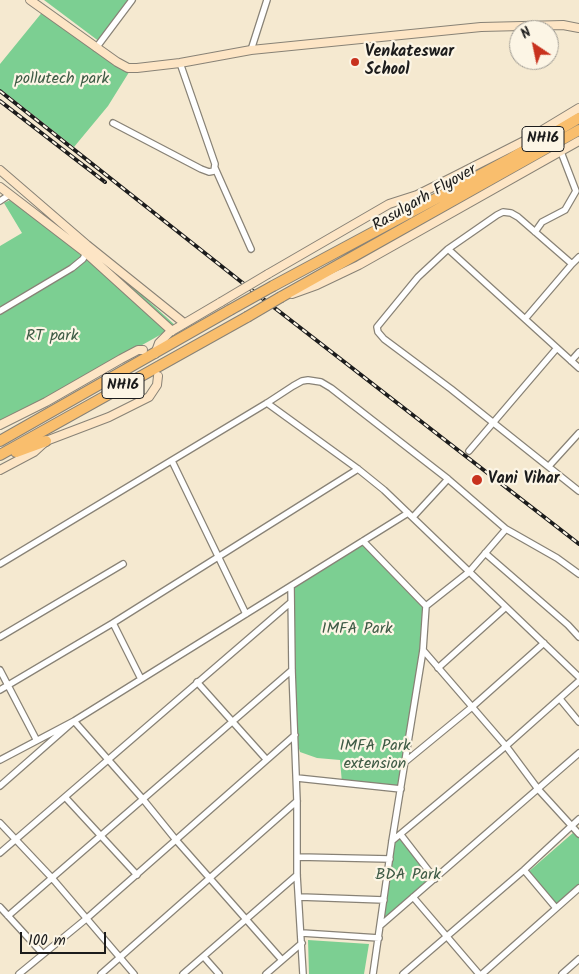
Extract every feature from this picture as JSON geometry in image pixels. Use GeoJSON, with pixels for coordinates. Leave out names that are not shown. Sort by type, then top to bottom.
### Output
{"type":"FeatureCollection","features":[{"type":"Feature","properties":{"kind":"highway","name":"Rasulgarh Flyover"},"geometry":{"type":"LineString","coordinates":[[155,354],[273,286],[508,160],[579,118]]}},
{"type":"Feature","properties":{"kind":"highway","name":"Rasulgarh Flyover"},"geometry":{"type":"LineString","coordinates":[[283,296],[579,130]]}},
{"type":"Feature","properties":{"kind":"highway","name":"NH16"},"geometry":{"type":"LineString","coordinates":[[0,457],[283,296]]}},
{"type":"Feature","properties":{"kind":"highway","name":"NH16"},"geometry":{"type":"LineString","coordinates":[[0,441],[155,354]]}},
{"type":"Feature","properties":{"kind":"highway"},"geometry":{"type":"LineString","coordinates":[[0,457],[46,441]]}},
{"type":"Feature","properties":{"kind":"street"},"geometry":{"type":"LineString","coordinates":[[30,0],[96,48],[128,68],[180,63],[251,50],[480,27],[563,25],[579,29]]}},
{"type":"Feature","properties":{"kind":"street"},"geometry":{"type":"LineString","coordinates":[[96,48],[132,0]]}},
{"type":"Feature","properties":{"kind":"street"},"geometry":{"type":"LineString","coordinates":[[251,50],[267,0]]}},
{"type":"Feature","properties":{"kind":"street"},"geometry":{"type":"LineString","coordinates":[[180,63],[215,168],[251,250]]}},
{"type":"Feature","properties":{"kind":"street"},"geometry":{"type":"LineString","coordinates":[[155,354],[159,343],[172,331],[268,274],[389,204],[417,195],[453,177],[526,140],[579,108]]}},
{"type":"Feature","properties":{"kind":"street"},"geometry":{"type":"LineString","coordinates":[[113,123],[209,172],[214,171],[215,168]]}},
{"type":"Feature","properties":{"kind":"street"},"geometry":{"type":"LineString","coordinates":[[283,296],[317,286],[359,265],[579,142]]}},
{"type":"Feature","properties":{"kind":"street"},"geometry":{"type":"LineString","coordinates":[[535,232],[542,222],[565,210],[576,191],[561,152]]}},
{"type":"Feature","properties":{"kind":"street"},"geometry":{"type":"LineString","coordinates":[[2,172],[87,245],[184,323]]}},
{"type":"Feature","properties":{"kind":"street"},"geometry":{"type":"LineString","coordinates":[[0,187],[86,253],[172,331]]}},
{"type":"Feature","properties":{"kind":"street"},"geometry":{"type":"LineString","coordinates":[[0,201],[9,195]]}},
{"type":"Feature","properties":{"kind":"street"},"geometry":{"type":"LineString","coordinates":[[572,264],[518,217],[503,212],[496,214],[448,249],[418,277],[378,324],[378,332],[384,339],[579,490]]}},
{"type":"Feature","properties":{"kind":"street"},"geometry":{"type":"LineString","coordinates":[[448,249],[579,368]]}},
{"type":"Feature","properties":{"kind":"street"},"geometry":{"type":"LineString","coordinates":[[0,311],[72,268],[86,253]]}},
{"type":"Feature","properties":{"kind":"street"},"geometry":{"type":"LineString","coordinates":[[525,319],[579,257]]}},
{"type":"Feature","properties":{"kind":"street"},"geometry":{"type":"LineString","coordinates":[[469,451],[557,348]]}},
{"type":"Feature","properties":{"kind":"street"},"geometry":{"type":"LineString","coordinates":[[0,425],[46,402],[138,350],[143,350]]}},
{"type":"Feature","properties":{"kind":"street"},"geometry":{"type":"LineString","coordinates":[[571,361],[579,352]]}},
{"type":"Feature","properties":{"kind":"street"},"geometry":{"type":"LineString","coordinates":[[0,470],[34,452],[46,441],[109,417],[149,397],[158,385],[158,376]]}},
{"type":"Feature","properties":{"kind":"street"},"geometry":{"type":"LineString","coordinates":[[0,564],[302,381],[308,380],[321,382],[448,479],[506,529],[557,558],[579,574]]}},
{"type":"Feature","properties":{"kind":"street"},"geometry":{"type":"LineString","coordinates":[[267,403],[384,490],[579,677]]}},
{"type":"Feature","properties":{"kind":"street"},"geometry":{"type":"LineString","coordinates":[[549,466],[579,433]]}},
{"type":"Feature","properties":{"kind":"street"},"geometry":{"type":"LineString","coordinates":[[172,461],[246,614]]}},
{"type":"Feature","properties":{"kind":"street"},"geometry":{"type":"LineString","coordinates":[[0,690],[113,623],[358,469]]}},
{"type":"Feature","properties":{"kind":"street"},"geometry":{"type":"LineString","coordinates":[[413,517],[448,479]]}},
{"type":"Feature","properties":{"kind":"street"},"geometry":{"type":"LineString","coordinates":[[0,760],[74,721],[408,512]]}},
{"type":"Feature","properties":{"kind":"street"},"geometry":{"type":"LineString","coordinates":[[373,974],[422,650],[426,606],[469,572],[506,529]]}},
{"type":"Feature","properties":{"kind":"street"},"geometry":{"type":"LineString","coordinates":[[363,541],[426,606]]}},
{"type":"Feature","properties":{"kind":"street"},"geometry":{"type":"LineString","coordinates":[[485,553],[568,625],[579,637]]}},
{"type":"Feature","properties":{"kind":"street"},"geometry":{"type":"LineString","coordinates":[[0,637],[123,564]]}},
{"type":"Feature","properties":{"kind":"street"},"geometry":{"type":"LineString","coordinates":[[290,586],[297,778],[297,875],[300,897],[303,974]]}},
{"type":"Feature","properties":{"kind":"street"},"geometry":{"type":"LineString","coordinates":[[0,853],[290,603]]}},
{"type":"Feature","properties":{"kind":"street"},"geometry":{"type":"LineString","coordinates":[[438,668],[506,607]]}},
{"type":"Feature","properties":{"kind":"street"},"geometry":{"type":"LineString","coordinates":[[113,623],[141,679]]}},
{"type":"Feature","properties":{"kind":"street"},"geometry":{"type":"LineString","coordinates":[[405,762],[472,707],[544,643]]}},
{"type":"Feature","properties":{"kind":"street"},"geometry":{"type":"LineString","coordinates":[[422,650],[506,746],[538,789],[579,834]]}},
{"type":"Feature","properties":{"kind":"street"},"geometry":{"type":"LineString","coordinates":[[0,670],[36,740]]}},
{"type":"Feature","properties":{"kind":"street"},"geometry":{"type":"LineString","coordinates":[[8,916],[292,670]]}},
{"type":"Feature","properties":{"kind":"street"},"geometry":{"type":"LineString","coordinates":[[392,841],[560,700],[579,681]]}},
{"type":"Feature","properties":{"kind":"street"},"geometry":{"type":"LineString","coordinates":[[197,682],[266,759]]}},
{"type":"Feature","properties":{"kind":"street"},"geometry":{"type":"LineString","coordinates":[[560,700],[579,722]]}},
{"type":"Feature","properties":{"kind":"street"},"geometry":{"type":"LineString","coordinates":[[74,721],[282,960]]}},
{"type":"Feature","properties":{"kind":"street"},"geometry":{"type":"LineString","coordinates":[[0,786],[74,721]]}},
{"type":"Feature","properties":{"kind":"street"},"geometry":{"type":"LineString","coordinates":[[19,974],[86,919],[295,735]]}},
{"type":"Feature","properties":{"kind":"street"},"geometry":{"type":"LineString","coordinates":[[381,925],[579,754]]}},
{"type":"Feature","properties":{"kind":"street"},"geometry":{"type":"LineString","coordinates":[[297,778],[401,789]]}},
{"type":"Feature","properties":{"kind":"street"},"geometry":{"type":"LineString","coordinates":[[65,797],[137,874]]}},
{"type":"Feature","properties":{"kind":"street"},"geometry":{"type":"LineString","coordinates":[[101,974],[297,801]]}},
{"type":"Feature","properties":{"kind":"street"},"geometry":{"type":"LineString","coordinates":[[403,974],[579,820]]}},
{"type":"Feature","properties":{"kind":"street"},"geometry":{"type":"LineString","coordinates":[[0,823],[52,878],[134,974]]}},
{"type":"Feature","properties":{"kind":"street"},"geometry":{"type":"LineString","coordinates":[[401,835],[434,879]]}},
{"type":"Feature","properties":{"kind":"street"},"geometry":{"type":"LineString","coordinates":[[298,857],[390,859]]}},
{"type":"Feature","properties":{"kind":"street"},"geometry":{"type":"LineString","coordinates":[[524,870],[556,908]]}},
{"type":"Feature","properties":{"kind":"street"},"geometry":{"type":"LineString","coordinates":[[182,974],[297,875]]}},
{"type":"Feature","properties":{"kind":"street"},"geometry":{"type":"LineString","coordinates":[[413,897],[481,974],[579,888]]}},
{"type":"Feature","properties":{"kind":"street"},"geometry":{"type":"LineString","coordinates":[[300,897],[384,900]]}},
{"type":"Feature","properties":{"kind":"street"},"geometry":{"type":"LineString","coordinates":[[0,907],[43,954]]}},
{"type":"Feature","properties":{"kind":"street"},"geometry":{"type":"LineString","coordinates":[[302,933],[379,938]]}},
{"type":"Feature","properties":{"kind":"street"},"geometry":{"type":"LineString","coordinates":[[266,974],[302,943]]}},
{"type":"Feature","properties":{"kind":"street"},"geometry":{"type":"LineString","coordinates":[[204,957],[219,974]]}},
{"type":"Feature","properties":{"kind":"street"},"geometry":{"type":"LineString","coordinates":[[562,974],[579,959]]}},
{"type":"Feature","properties":{"kind":"green space"},"geometry":{"type":"Polygon","coordinates":[[[44,0],[131,0],[100,42],[44,0]]]}},
{"type":"Feature","properties":{"kind":"green space","name":"pollutech park"},"geometry":{"type":"Polygon","coordinates":[[[44,10],[131,69],[108,106],[74,147],[3,91],[0,91],[0,64],[44,10]]]}},
{"type":"Feature","properties":{"kind":"green space","name":"RT park"},"geometry":{"type":"Polygon","coordinates":[[[10,200],[90,253],[142,295],[176,326],[35,405],[0,427],[0,246],[22,233],[4,203],[10,200]]]}},
{"type":"Feature","properties":{"kind":"green space","name":"IMFA Park"},"geometry":{"type":"Polygon","coordinates":[[[363,541],[426,606],[401,789],[342,783],[340,760],[317,758],[300,752],[295,735],[291,586],[363,541]]]}},
{"type":"Feature","properties":{"kind":"green space"},"geometry":{"type":"Polygon","coordinates":[[[574,832],[579,838],[579,886],[555,907],[527,873],[574,832]]]}},
{"type":"Feature","properties":{"kind":"green space","name":"BDA Park"},"geometry":{"type":"Polygon","coordinates":[[[401,835],[435,879],[381,925],[392,841],[401,835]]]}},
{"type":"Feature","properties":{"kind":"green space"},"geometry":{"type":"Polygon","coordinates":[[[308,940],[369,944],[364,974],[309,974],[308,940]]]}},
{"type":"Feature","properties":{"kind":"railway"},"geometry":{"type":"LineString","coordinates":[[0,91],[249,288],[579,544]]}},
{"type":"Feature","properties":{"kind":"railway"},"geometry":{"type":"LineString","coordinates":[[0,101],[105,182]]}},
{"type":"Feature","properties":{"kind":"place","name":"Venkateswar School"},"geometry":{"type":"Point","coordinates":[355,62]}},
{"type":"Feature","properties":{"kind":"place","name":"Vani Vihar"},"geometry":{"type":"Point","coordinates":[477,480]}},
{"type":"Feature","properties":{"kind":"park label","name":"IMFA Park extension"},"geometry":{"type":"Point","coordinates":[375,756]}}]}
